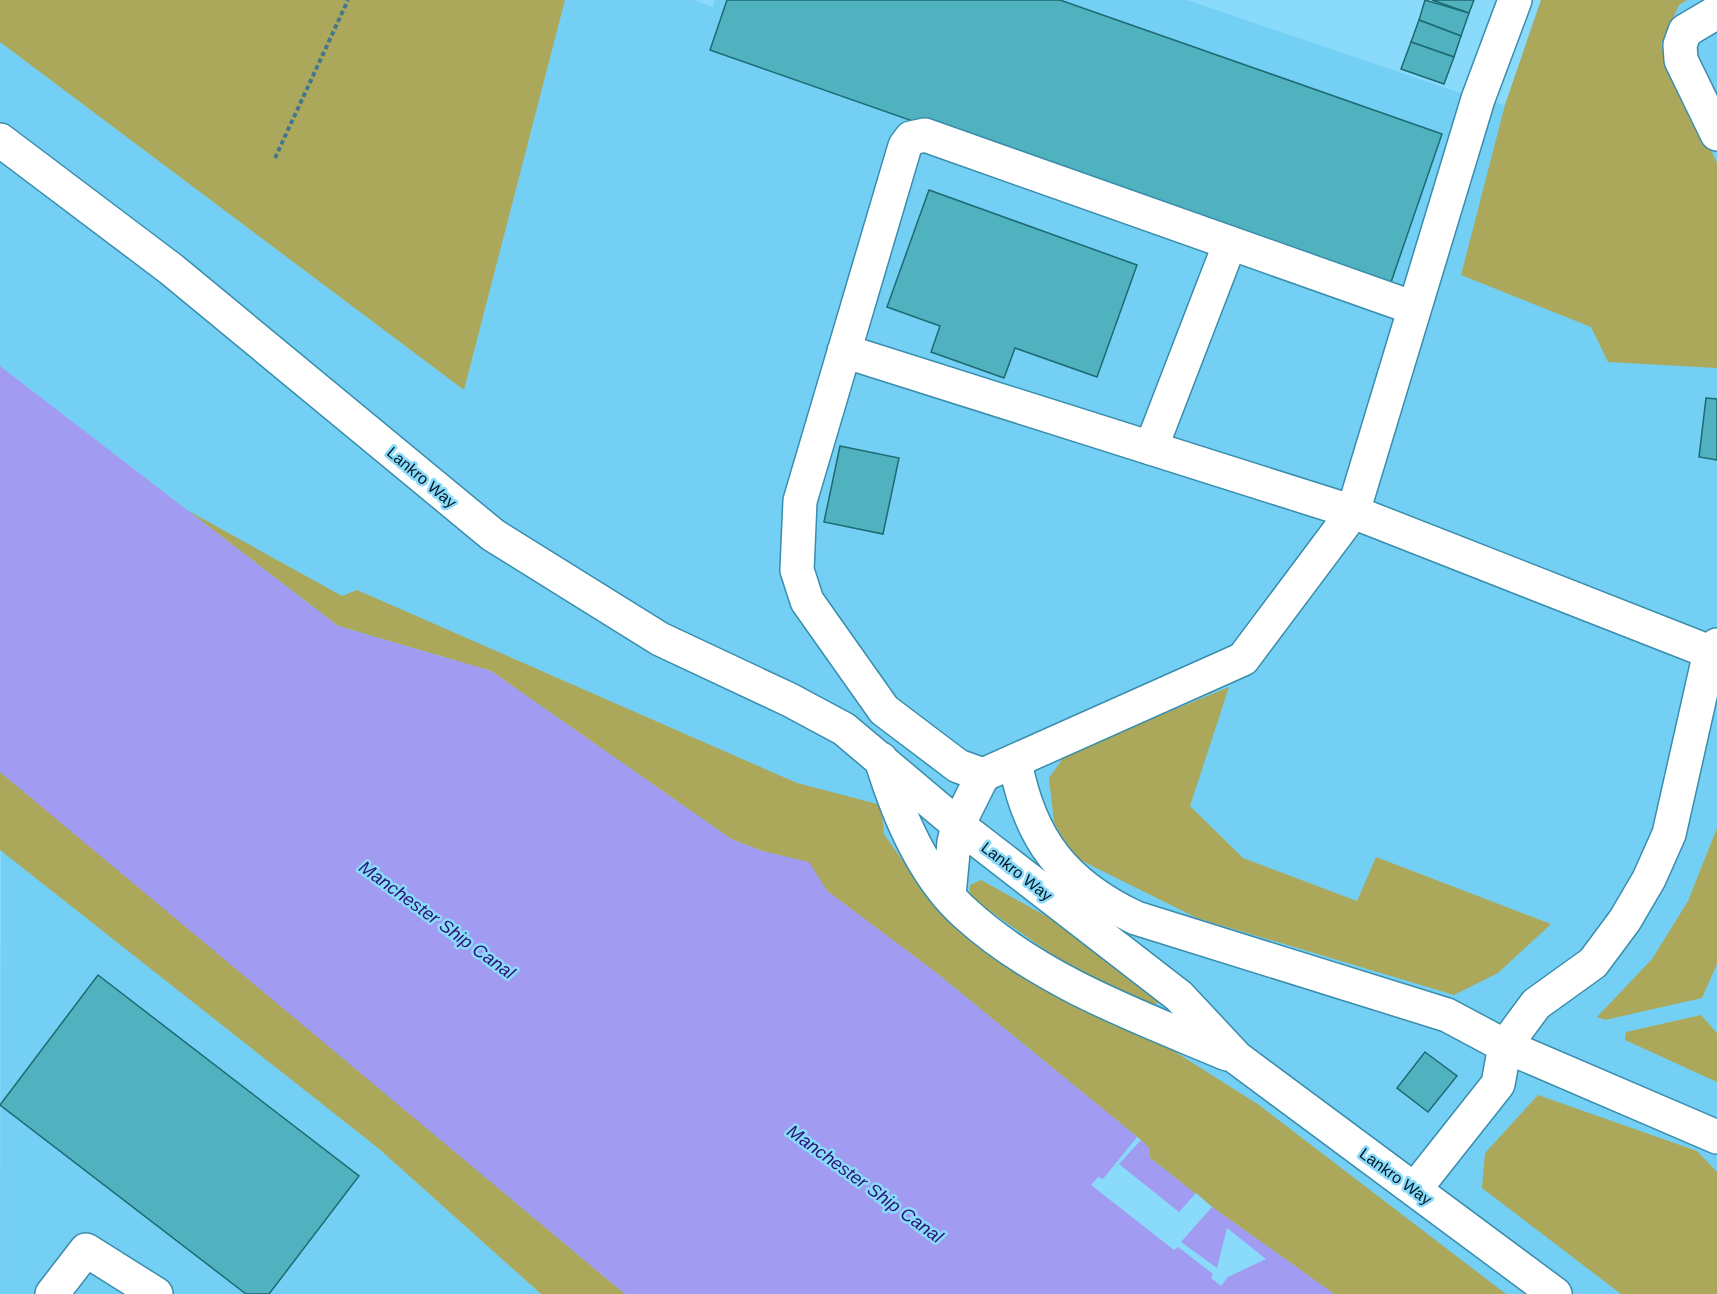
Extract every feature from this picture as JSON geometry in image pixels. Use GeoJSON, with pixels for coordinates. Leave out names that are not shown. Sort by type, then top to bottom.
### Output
{"type":"FeatureCollection","features":[{"type":"Feature","properties":{"kind":"street"},"geometry":{"type":"LineString","coordinates":[[949,895],[958,825],[983,775],[1243,659],[1353,512],[1478,99],[1515,0]]}},
{"type":"Feature","properties":{"kind":"street"},"geometry":{"type":"LineString","coordinates":[[1717,12],[1684,31],[1680,45],[1681,60],[1717,134]]}},
{"type":"Feature","properties":{"kind":"street"},"geometry":{"type":"LineString","coordinates":[[983,775],[957,766],[884,710],[807,602],[797,570],[800,501],[904,146],[917,135],[925,135],[1414,308]]}},
{"type":"Feature","properties":{"kind":"street","name":"Lankro Way"},"geometry":{"type":"LineString","coordinates":[[0,140],[171,269],[493,535],[660,639],[790,700],[844,729],[958,825],[1179,996],[1237,1058],[1555,1294]]}},
{"type":"Feature","properties":{"kind":"street"},"geometry":{"type":"LineString","coordinates":[[1150,447],[1230,243]]}},
{"type":"Feature","properties":{"kind":"street"},"geometry":{"type":"LineString","coordinates":[[844,351],[1353,512],[1713,649],[1669,834],[1649,879],[1625,920],[1593,963],[1536,1004],[1505,1046],[1498,1084],[1415,1189]]}},
{"type":"Feature","properties":{"kind":"street","name":"Lankro Way"},"geometry":{"type":"LineString","coordinates":[[880,759],[903,822],[919,851],[965,914],[1064,982],[1237,1058]]}},
{"type":"Feature","properties":{"kind":"street"},"geometry":{"type":"LineString","coordinates":[[1015,761],[1020,790],[1029,818],[1043,844],[1061,867],[1083,888],[1108,905],[1136,918],[1447,1015],[1505,1046],[1717,1137]]}},
{"type":"Feature","properties":{"kind":"street"},"geometry":{"type":"LineString","coordinates":[[52,1294],[86,1250],[156,1294]]}},
{"type":"Feature","properties":{"kind":"path"},"geometry":{"type":"LineString","coordinates":[[275,158],[348,0]]}},
{"type":"Feature","properties":{"kind":"shaded area"},"geometry":{"type":"Polygon","coordinates":[[[0,0],[565,0],[464,390],[0,42],[0,0]]]}},
{"type":"Feature","properties":{"kind":"shaded area"},"geometry":{"type":"Polygon","coordinates":[[[565,0],[693,0],[713,7],[715,0],[1187,0],[1478,99],[1505,105],[1541,0],[1717,0],[1717,1294],[1334,1294],[1212,1207],[1149,1157],[934,971],[827,891],[809,863],[731,839],[491,671],[338,626],[0,366],[0,42],[464,390],[565,0]]]}},
{"type":"Feature","properties":{"kind":"shaded area"},"geometry":{"type":"Polygon","coordinates":[[[1541,0],[1687,0],[1679,5],[1661,44],[1717,163],[1717,368],[1608,362],[1591,327],[1461,275],[1505,105],[1541,0]]]}},
{"type":"Feature","properties":{"kind":"shaded area"},"geometry":{"type":"Polygon","coordinates":[[[187,510],[342,596],[357,590],[797,783],[881,805],[884,834],[905,864],[984,942],[1158,1041],[1259,1105],[1506,1294],[1334,1294],[1212,1207],[1149,1157],[1150,1149],[1141,1140],[934,971],[827,891],[809,863],[762,851],[731,839],[491,671],[338,626],[187,510]]]}},
{"type":"Feature","properties":{"kind":"shaded area"},"geometry":{"type":"Polygon","coordinates":[[[1229,687],[1190,806],[1243,858],[1357,901],[1376,857],[1551,924],[1498,973],[1454,995],[1197,918],[1072,856],[1054,822],[1049,778],[1066,754],[1229,687]]]}},
{"type":"Feature","properties":{"kind":"shaded area"},"geometry":{"type":"Polygon","coordinates":[[[0,772],[625,1294],[541,1294],[378,1148],[0,850],[0,772]]]}},
{"type":"Feature","properties":{"kind":"shaded area"},"geometry":{"type":"Polygon","coordinates":[[[1717,828],[1717,964],[1702,998],[1605,1020],[1597,1017],[1652,959],[1688,901],[1717,828]]]}},
{"type":"Feature","properties":{"kind":"shaded area"},"geometry":{"type":"Polygon","coordinates":[[[1,849],[378,1148],[541,1294],[0,1294],[1,849]]]}},
{"type":"Feature","properties":{"kind":"shaded area"},"geometry":{"type":"Polygon","coordinates":[[[981,880],[1071,930],[1160,1001],[1152,1007],[1101,983],[1057,958],[970,897],[970,885],[981,880]]]}},
{"type":"Feature","properties":{"kind":"shaded area"},"geometry":{"type":"Polygon","coordinates":[[[1701,1015],[1717,1033],[1717,1082],[1625,1040],[1626,1032],[1701,1015]]]}},
{"type":"Feature","properties":{"kind":"shaded area"},"geometry":{"type":"Polygon","coordinates":[[[1538,1095],[1697,1151],[1717,1172],[1717,1294],[1621,1294],[1482,1188],[1485,1153],[1538,1095]]]}},
{"type":"Feature","properties":{"kind":"water","name":"Manchester Ship Canal"},"geometry":{"type":"Polygon","coordinates":[[[0,366],[338,626],[491,671],[731,839],[762,851],[809,862],[827,891],[934,971],[1141,1140],[1150,1149],[1149,1157],[1212,1207],[1334,1294],[625,1294],[0,772],[0,366]]]}},
{"type":"Feature","properties":{"kind":"pier"},"geometry":{"type":"Polygon","coordinates":[[[1137,1137],[1141,1140],[1119,1164],[1179,1212],[1196,1193],[1212,1207],[1181,1242],[1217,1268],[1227,1228],[1266,1259],[1228,1277],[1221,1286],[1211,1278],[1213,1274],[1178,1247],[1174,1250],[1091,1185],[1098,1177],[1103,1179],[1137,1137]]]}},
{"type":"Feature","properties":{"kind":"building"},"geometry":{"type":"Polygon","coordinates":[[[727,0],[1060,0],[1442,134],[1389,288],[710,50],[727,0]]]}},
{"type":"Feature","properties":{"kind":"building"},"geometry":{"type":"Polygon","coordinates":[[[1425,0],[1469,13],[1461,36],[1419,20],[1425,0]]]}},
{"type":"Feature","properties":{"kind":"building"},"geometry":{"type":"Polygon","coordinates":[[[1432,0],[1474,0],[1469,13],[1432,0]]]}},
{"type":"Feature","properties":{"kind":"building"},"geometry":{"type":"Polygon","coordinates":[[[1419,20],[1461,36],[1454,57],[1411,42],[1419,20]]]}},
{"type":"Feature","properties":{"kind":"building"},"geometry":{"type":"Polygon","coordinates":[[[1411,42],[1454,57],[1444,84],[1401,69],[1411,42]]]}},
{"type":"Feature","properties":{"kind":"building"},"geometry":{"type":"Polygon","coordinates":[[[929,190],[1137,265],[1097,377],[1015,348],[1004,378],[931,352],[940,326],[887,307],[929,190]]]}},
{"type":"Feature","properties":{"kind":"building"},"geometry":{"type":"Polygon","coordinates":[[[1706,398],[1717,399],[1717,460],[1699,457],[1706,398]]]}},
{"type":"Feature","properties":{"kind":"building"},"geometry":{"type":"Polygon","coordinates":[[[840,446],[899,458],[883,534],[824,522],[840,446]]]}},
{"type":"Feature","properties":{"kind":"building"},"geometry":{"type":"Polygon","coordinates":[[[98,975],[359,1176],[269,1294],[246,1294],[0,1105],[98,975]]]}},
{"type":"Feature","properties":{"kind":"building"},"geometry":{"type":"Polygon","coordinates":[[[1425,1052],[1457,1076],[1428,1112],[1397,1088],[1425,1052]]]}}]}
